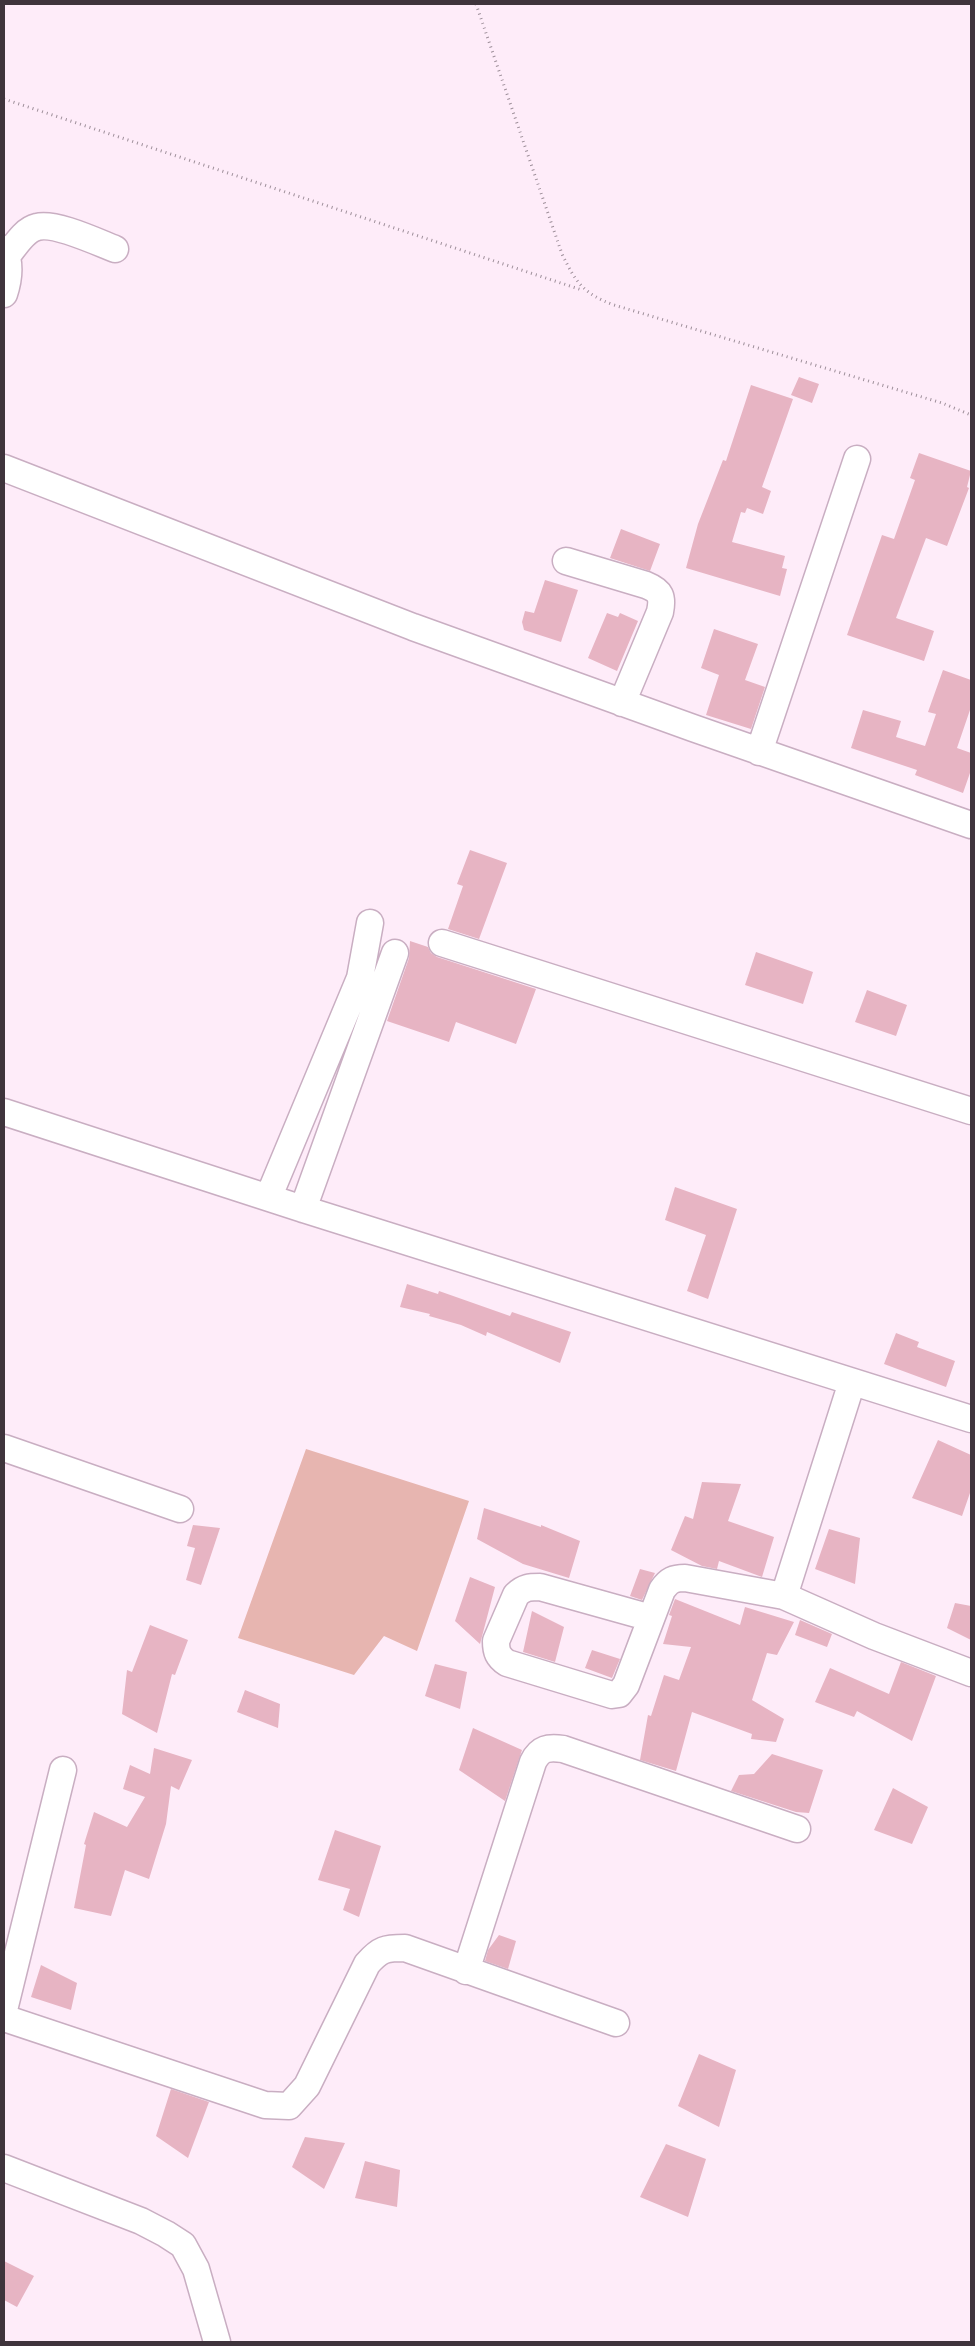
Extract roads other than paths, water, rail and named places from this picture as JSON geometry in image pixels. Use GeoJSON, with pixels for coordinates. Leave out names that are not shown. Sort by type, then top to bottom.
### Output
{"type":"FeatureCollection","features":[{"type":"Feature","properties":{"kind":"street"},"geometry":{"type":"LineString","coordinates":[[4,294],[9,270],[6,253],[24,235],[37,226],[51,227],[115,249]]}},
{"type":"Feature","properties":{"kind":"street"},"geometry":{"type":"LineString","coordinates":[[759,752],[857,459]]}},
{"type":"Feature","properties":{"kind":"street"},"geometry":{"type":"LineString","coordinates":[[4,468],[404,624],[759,752],[971,825]]}},
{"type":"Feature","properties":{"kind":"street"},"geometry":{"type":"LineString","coordinates":[[566,561],[655,588],[661,594],[660,612],[622,703]]}},
{"type":"Feature","properties":{"kind":"street"},"geometry":{"type":"LineString","coordinates":[[269,1196],[360,978],[370,924]]}},
{"type":"Feature","properties":{"kind":"street"},"geometry":{"type":"LineString","coordinates":[[442,943],[971,1111]]}},
{"type":"Feature","properties":{"kind":"street"},"geometry":{"type":"LineString","coordinates":[[303,1209],[395,953]]}},
{"type":"Feature","properties":{"kind":"street"},"geometry":{"type":"LineString","coordinates":[[4,1112],[174,1168],[269,1196],[303,1209],[971,1419]]}},
{"type":"Feature","properties":{"kind":"street"},"geometry":{"type":"LineString","coordinates":[[784,1596],[852,1382]]}},
{"type":"Feature","properties":{"kind":"street"},"geometry":{"type":"LineString","coordinates":[[4,1448],[180,1509]]}},
{"type":"Feature","properties":{"kind":"street"},"geometry":{"type":"LineString","coordinates":[[651,1618],[540,1587],[530,1587],[522,1589],[516,1595],[496,1642],[496,1649],[499,1658],[507,1662],[612,1695],[619,1694],[626,1684],[662,1590],[667,1582],[676,1578],[784,1596],[874,1636],[971,1673]]}},
{"type":"Feature","properties":{"kind":"street"},"geometry":{"type":"LineString","coordinates":[[466,1971],[533,1762],[538,1753],[544,1749],[563,1749],[797,1829]]}},
{"type":"Feature","properties":{"kind":"street"},"geometry":{"type":"LineString","coordinates":[[4,2010],[63,1770]]}},
{"type":"Feature","properties":{"kind":"street"},"geometry":{"type":"LineString","coordinates":[[4,2018],[265,2105],[284,2106],[289,2106],[307,2086],[367,1964],[378,1952],[390,1948],[405,1948],[616,2023]]}},
{"type":"Feature","properties":{"kind":"street"},"geometry":{"type":"LineString","coordinates":[[4,2168],[141,2221],[166,2234],[182,2246],[196,2269],[217,2342]]}}]}
